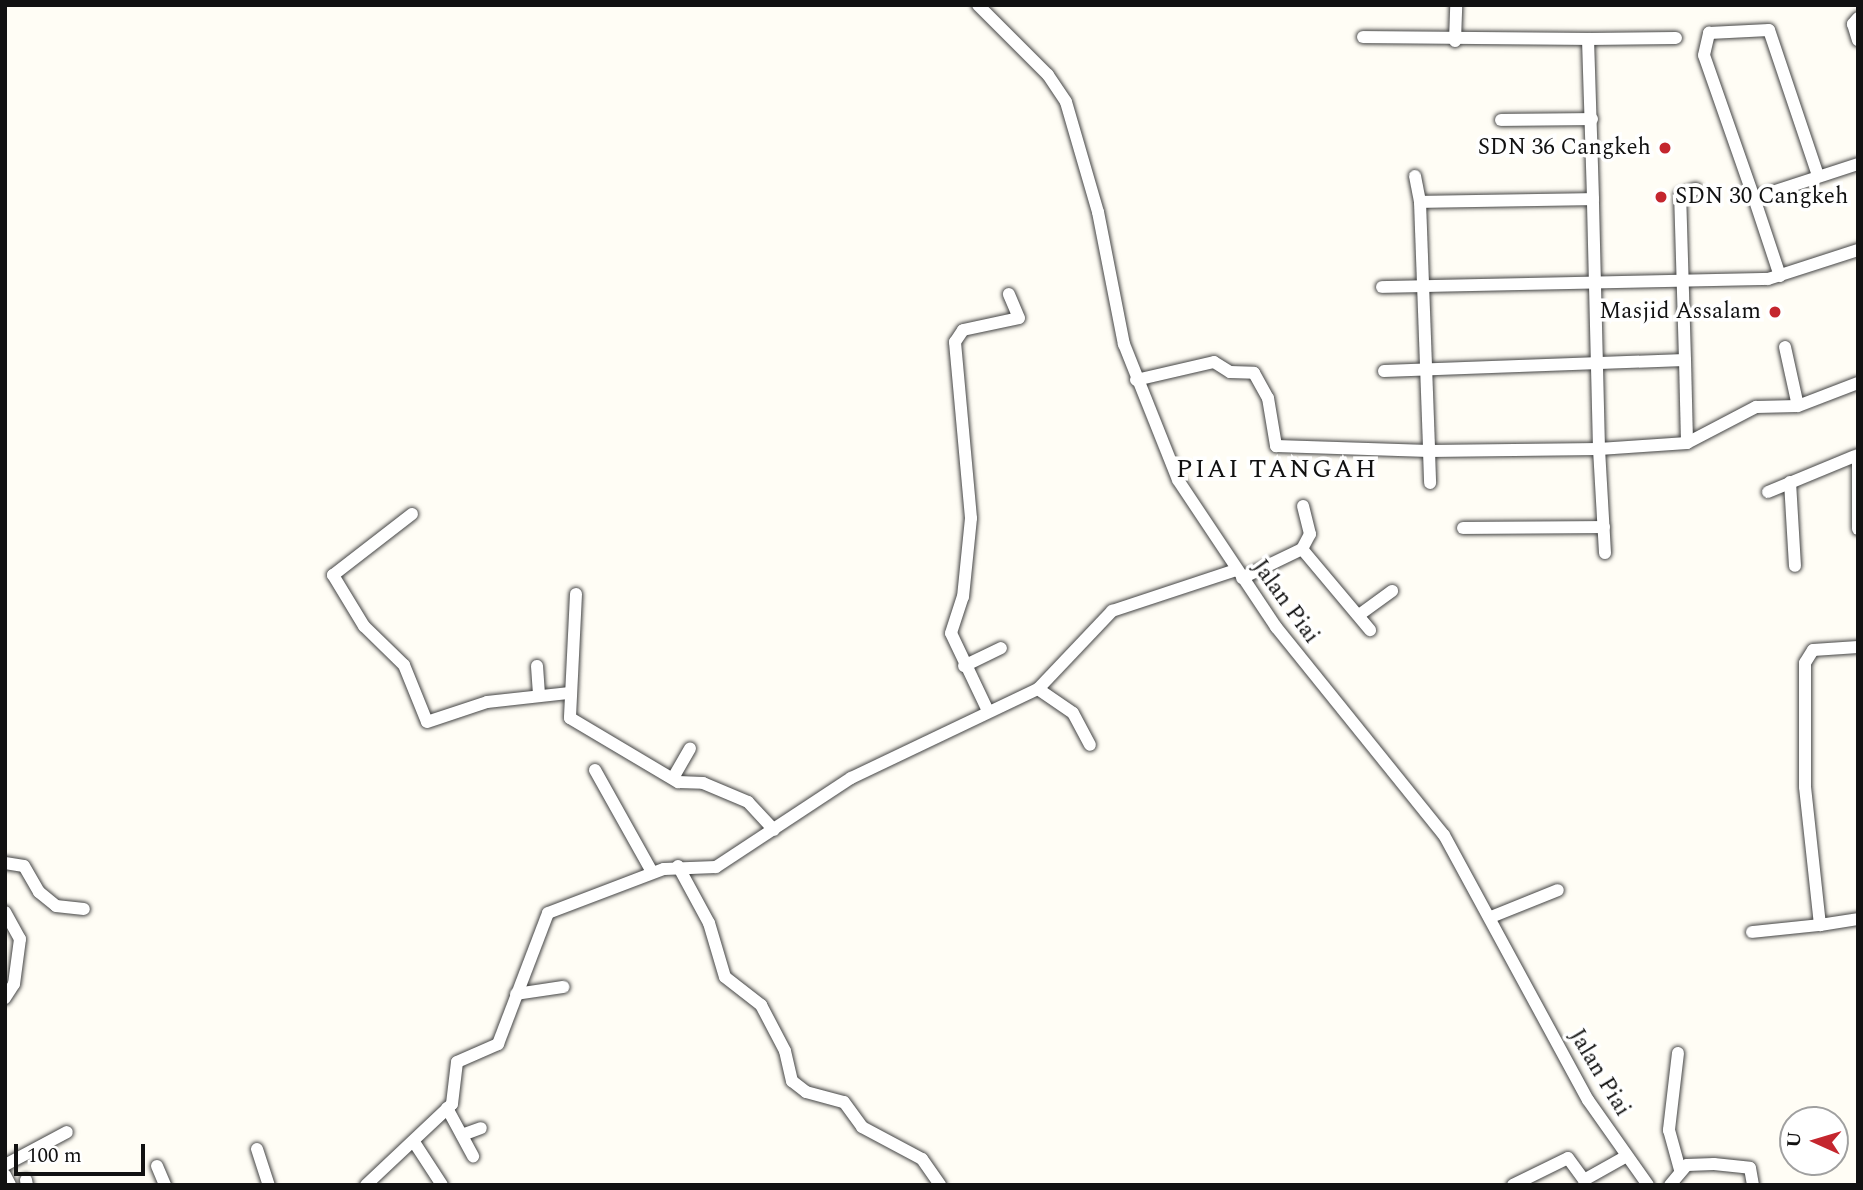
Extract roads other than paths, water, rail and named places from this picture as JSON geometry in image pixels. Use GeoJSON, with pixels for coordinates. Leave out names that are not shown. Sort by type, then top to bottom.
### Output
{"type":"FeatureCollection","features":[{"type":"Feature","properties":{"kind":"street","name":"Jalan Piai"},"geometry":{"type":"LineString","coordinates":[[978,5],[1048,75],[1066,102],[1136,380],[1178,480],[1239,574],[1444,835],[1625,1157],[1648,1185]]}},
{"type":"Feature","properties":{"kind":"street"},"geometry":{"type":"LineString","coordinates":[[1455,41],[1456,5]]}},
{"type":"Feature","properties":{"kind":"street"},"geometry":{"type":"LineString","coordinates":[[1858,18],[1853,24],[1858,40]]}},
{"type":"Feature","properties":{"kind":"street"},"geometry":{"type":"LineString","coordinates":[[1780,276],[1704,55],[1709,33],[1769,30],[1818,176]]}},
{"type":"Feature","properties":{"kind":"street"},"geometry":{"type":"LineString","coordinates":[[1363,37],[1455,41],[1676,38]]}},
{"type":"Feature","properties":{"kind":"street"},"geometry":{"type":"LineString","coordinates":[[1588,39],[1605,553]]}},
{"type":"Feature","properties":{"kind":"street"},"geometry":{"type":"LineString","coordinates":[[1501,120],[1592,118]]}},
{"type":"Feature","properties":{"kind":"street"},"geometry":{"type":"LineString","coordinates":[[1754,198],[1858,164]]}},
{"type":"Feature","properties":{"kind":"street"},"geometry":{"type":"LineString","coordinates":[[1415,176],[1420,202],[1430,483]]}},
{"type":"Feature","properties":{"kind":"street"},"geometry":{"type":"LineString","coordinates":[[1687,443],[1679,195],[1696,189]]}},
{"type":"Feature","properties":{"kind":"street"},"geometry":{"type":"LineString","coordinates":[[1420,202],[1593,199]]}},
{"type":"Feature","properties":{"kind":"street"},"geometry":{"type":"LineString","coordinates":[[1382,287],[1682,282],[1780,276],[1858,250]]}},
{"type":"Feature","properties":{"kind":"street"},"geometry":{"type":"LineString","coordinates":[[988,711],[964,666],[951,633],[961,603],[971,503],[955,342],[963,330],[1018,318],[1009,294]]}},
{"type":"Feature","properties":{"kind":"street"},"geometry":{"type":"LineString","coordinates":[[1786,347],[1798,406]]}},
{"type":"Feature","properties":{"kind":"street"},"geometry":{"type":"LineString","coordinates":[[1384,371],[1424,373],[1685,360]]}},
{"type":"Feature","properties":{"kind":"street"},"geometry":{"type":"LineString","coordinates":[[1136,380],[1217,362],[1259,377],[1276,446],[1429,451],[1600,449],[1687,443],[1756,407],[1798,406],[1858,383]]}},
{"type":"Feature","properties":{"kind":"street"},"geometry":{"type":"LineString","coordinates":[[1768,492],[1856,456],[1858,529]]}},
{"type":"Feature","properties":{"kind":"street"},"geometry":{"type":"LineString","coordinates":[[1790,482],[1795,566]]}},
{"type":"Feature","properties":{"kind":"street"},"geometry":{"type":"LineString","coordinates":[[366,1185],[447,1108],[457,1062],[498,1044],[548,914],[652,872],[678,866],[716,867],[851,778],[1038,689],[1087,633],[1112,611],[1239,574],[1302,549],[1310,534],[1303,506]]}},
{"type":"Feature","properties":{"kind":"street"},"geometry":{"type":"LineString","coordinates":[[412,514],[333,575],[365,626],[404,665],[422,715],[435,724],[470,706],[540,694],[568,693]]}},
{"type":"Feature","properties":{"kind":"street"},"geometry":{"type":"LineString","coordinates":[[1462,528],[1604,527]]}},
{"type":"Feature","properties":{"kind":"street"},"geometry":{"type":"LineString","coordinates":[[1302,549],[1370,630]]}},
{"type":"Feature","properties":{"kind":"street"},"geometry":{"type":"LineString","coordinates":[[1359,615],[1392,591]]}},
{"type":"Feature","properties":{"kind":"street"},"geometry":{"type":"LineString","coordinates":[[576,594],[568,693],[573,722],[673,778],[748,802],[774,830]]}},
{"type":"Feature","properties":{"kind":"street"},"geometry":{"type":"LineString","coordinates":[[1820,925],[1805,787],[1805,663],[1813,650],[1858,647]]}},
{"type":"Feature","properties":{"kind":"street"},"geometry":{"type":"LineString","coordinates":[[964,666],[1001,648]]}},
{"type":"Feature","properties":{"kind":"street"},"geometry":{"type":"LineString","coordinates":[[537,666],[540,694]]}},
{"type":"Feature","properties":{"kind":"street"},"geometry":{"type":"LineString","coordinates":[[1038,689],[1073,713],[1090,745]]}},
{"type":"Feature","properties":{"kind":"street"},"geometry":{"type":"LineString","coordinates":[[673,778],[690,749]]}},
{"type":"Feature","properties":{"kind":"street"},"geometry":{"type":"LineString","coordinates":[[595,770],[652,872]]}},
{"type":"Feature","properties":{"kind":"street"},"geometry":{"type":"LineString","coordinates":[[5,863],[24,866],[38,892],[56,906],[84,909]]}},
{"type":"Feature","properties":{"kind":"street"},"geometry":{"type":"LineString","coordinates":[[678,866],[709,923],[725,977],[761,1005],[785,1051],[792,1081],[806,1092],[844,1102],[862,1127],[922,1159],[940,1185]]}},
{"type":"Feature","properties":{"kind":"street"},"geometry":{"type":"LineString","coordinates":[[1491,917],[1558,890]]}},
{"type":"Feature","properties":{"kind":"street"},"geometry":{"type":"LineString","coordinates":[[5,912],[20,939],[5,998]]}},
{"type":"Feature","properties":{"kind":"street"},"geometry":{"type":"LineString","coordinates":[[1752,932],[1858,919]]}},
{"type":"Feature","properties":{"kind":"street"},"geometry":{"type":"LineString","coordinates":[[516,994],[563,987]]}},
{"type":"Feature","properties":{"kind":"street"},"geometry":{"type":"LineString","coordinates":[[1671,1185],[1680,1170],[1669,1130],[1678,1053]]}},
{"type":"Feature","properties":{"kind":"street"},"geometry":{"type":"LineString","coordinates":[[447,1108],[473,1156]]}},
{"type":"Feature","properties":{"kind":"street"},"geometry":{"type":"LineString","coordinates":[[462,1135],[481,1128]]}},
{"type":"Feature","properties":{"kind":"street"},"geometry":{"type":"LineString","coordinates":[[5,1165],[67,1132]]}},
{"type":"Feature","properties":{"kind":"street"},"geometry":{"type":"LineString","coordinates":[[414,1142],[442,1185]]}},
{"type":"Feature","properties":{"kind":"street"},"geometry":{"type":"LineString","coordinates":[[257,1149],[269,1185]]}},
{"type":"Feature","properties":{"kind":"street"},"geometry":{"type":"LineString","coordinates":[[1513,1185],[1568,1158],[1584,1180],[1625,1157]]}},
{"type":"Feature","properties":{"kind":"street"},"geometry":{"type":"LineString","coordinates":[[1680,1170],[1714,1164],[1750,1168],[1753,1185]]}},
{"type":"Feature","properties":{"kind":"street"},"geometry":{"type":"LineString","coordinates":[[157,1166],[166,1185]]}},
{"type":"Feature","properties":{"kind":"street"},"geometry":{"type":"LineString","coordinates":[[5,1175],[10,1185]]}},
{"type":"Feature","properties":{"kind":"place","name":"SDN 36 Cangkeh"},"geometry":{"type":"Point","coordinates":[1665,148]}},
{"type":"Feature","properties":{"kind":"place","name":"SDN 30 Cangkeh"},"geometry":{"type":"Point","coordinates":[1661,197]}},
{"type":"Feature","properties":{"kind":"place","name":"Masjid Assalam"},"geometry":{"type":"Point","coordinates":[1775,312]}},
{"type":"Feature","properties":{"kind":"district","name":"PIAI TANGAH"},"geometry":{"type":"Point","coordinates":[1277,470]}}]}
